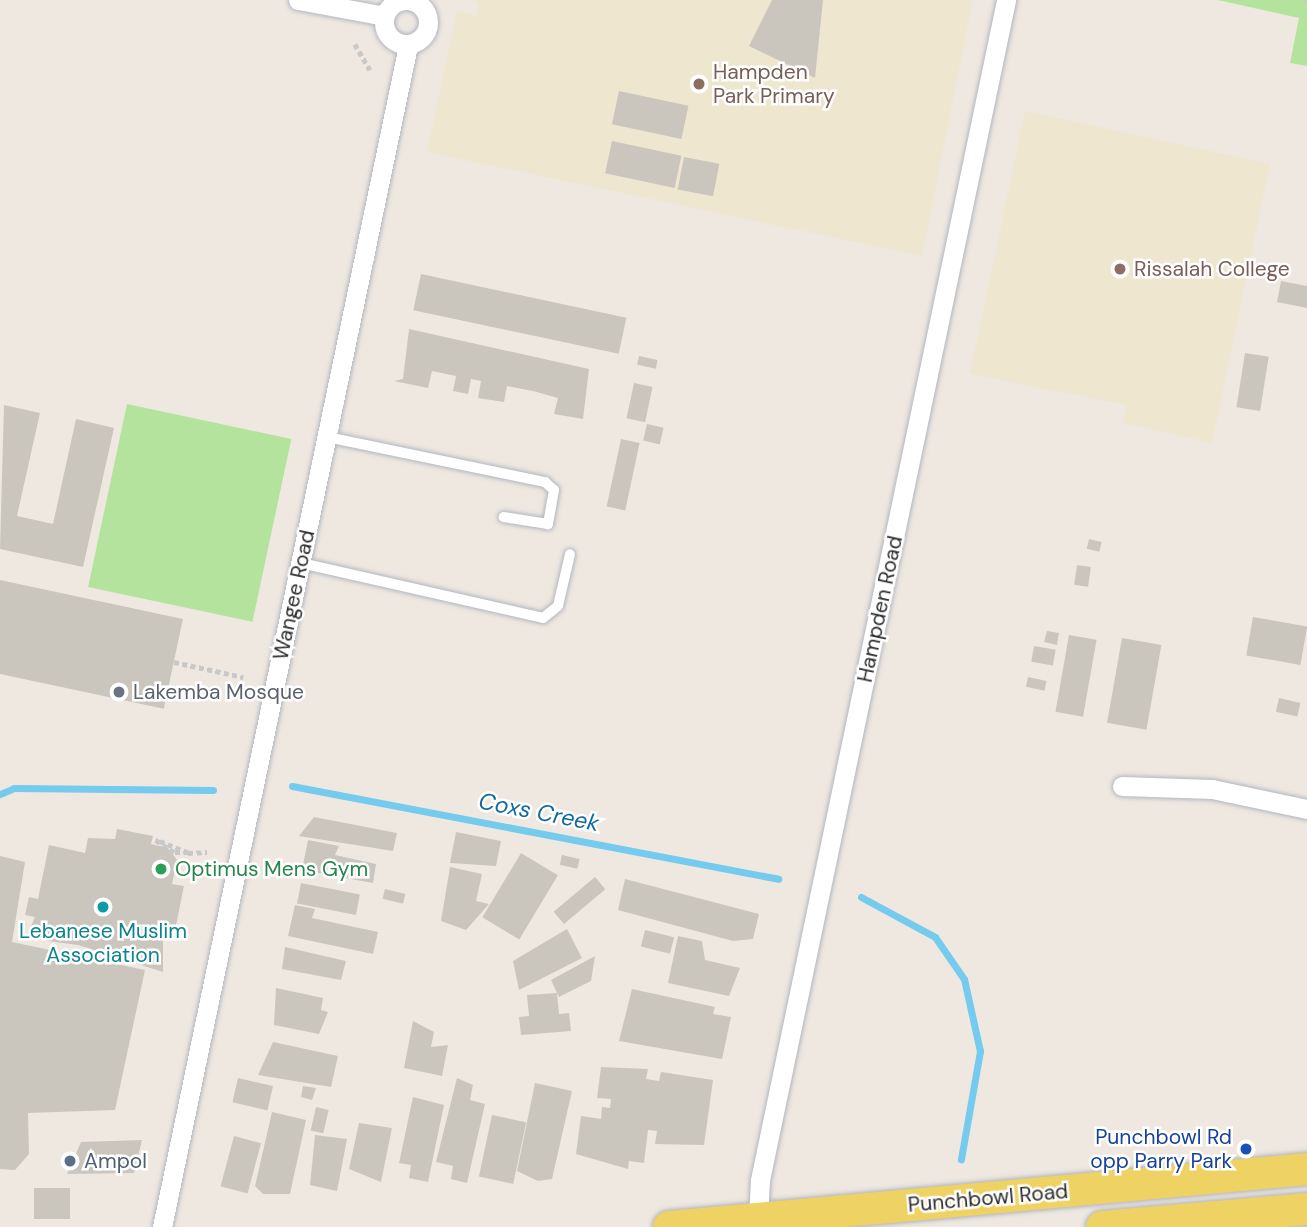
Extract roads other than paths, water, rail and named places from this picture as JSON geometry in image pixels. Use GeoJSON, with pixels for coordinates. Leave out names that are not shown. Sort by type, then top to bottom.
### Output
{"type":"FeatureCollection","features":[{"type":"Feature","properties":{"kind":"main road","name":"Punchbowl Road"},"geometry":{"type":"LineString","coordinates":[[669,1227],[1307,1169]]}},
{"type":"Feature","properties":{"kind":"main road"},"geometry":{"type":"LineString","coordinates":[[1102,1227],[1307,1209]]}},
{"type":"Feature","properties":{"kind":"street"},"geometry":{"type":"LineString","coordinates":[[298,0],[385,16]]}},
{"type":"Feature","properties":{"kind":"street","name":"Hampden Road"},"geometry":{"type":"LineString","coordinates":[[758,1218],[760,1180],[1006,0]]}},
{"type":"Feature","properties":{"kind":"street"},"geometry":{"type":"LineString","coordinates":[[416,1],[427,27],[408,44],[389,36],[385,16],[397,2],[416,1]]}},
{"type":"Feature","properties":{"kind":"street","name":"Wangee Road"},"geometry":{"type":"LineString","coordinates":[[162,1227],[408,44]]}},
{"type":"Feature","properties":{"kind":"street"},"geometry":{"type":"LineString","coordinates":[[1122,786],[1212,789],[1307,809]]}},
{"type":"Feature","properties":{"kind":"lane"},"geometry":{"type":"LineString","coordinates":[[327,438],[545,482],[554,490],[548,524],[504,517]]}},
{"type":"Feature","properties":{"kind":"lane"},"geometry":{"type":"LineString","coordinates":[[301,563],[543,618],[558,606],[570,554]]}},
{"type":"Feature","properties":{"kind":"waterway","name":"Coxs Creek"},"geometry":{"type":"LineString","coordinates":[[292,786],[778,879]]}},
{"type":"Feature","properties":{"kind":"waterway","name":"Coxs Creek"},"geometry":{"type":"LineString","coordinates":[[0,794],[14,788],[213,790]]}},
{"type":"Feature","properties":{"kind":"waterway","name":"Coxs Creek"},"geometry":{"type":"LineString","coordinates":[[861,897],[935,937],[964,979],[980,1051],[961,1159]]}},
{"type":"Feature","properties":{"kind":"place","name":"Hampden Park Primary"},"geometry":{"type":"Point","coordinates":[699,84]}},
{"type":"Feature","properties":{"kind":"place","name":"Rissalah College"},"geometry":{"type":"Point","coordinates":[1120,269]}},
{"type":"Feature","properties":{"kind":"place","name":"Lakemba Mosque"},"geometry":{"type":"Point","coordinates":[119,692]}},
{"type":"Feature","properties":{"kind":"place","name":"Optimus Mens Gym"},"geometry":{"type":"Point","coordinates":[161,869]}},
{"type":"Feature","properties":{"kind":"place","name":"Lebanese Muslim Association"},"geometry":{"type":"Point","coordinates":[103,907]}},
{"type":"Feature","properties":{"kind":"place","name":"Punchbowl Rd opp Parry Park"},"geometry":{"type":"Point","coordinates":[1246,1149]}},
{"type":"Feature","properties":{"kind":"place","name":"Ampol"},"geometry":{"type":"Point","coordinates":[70,1161]}}]}
